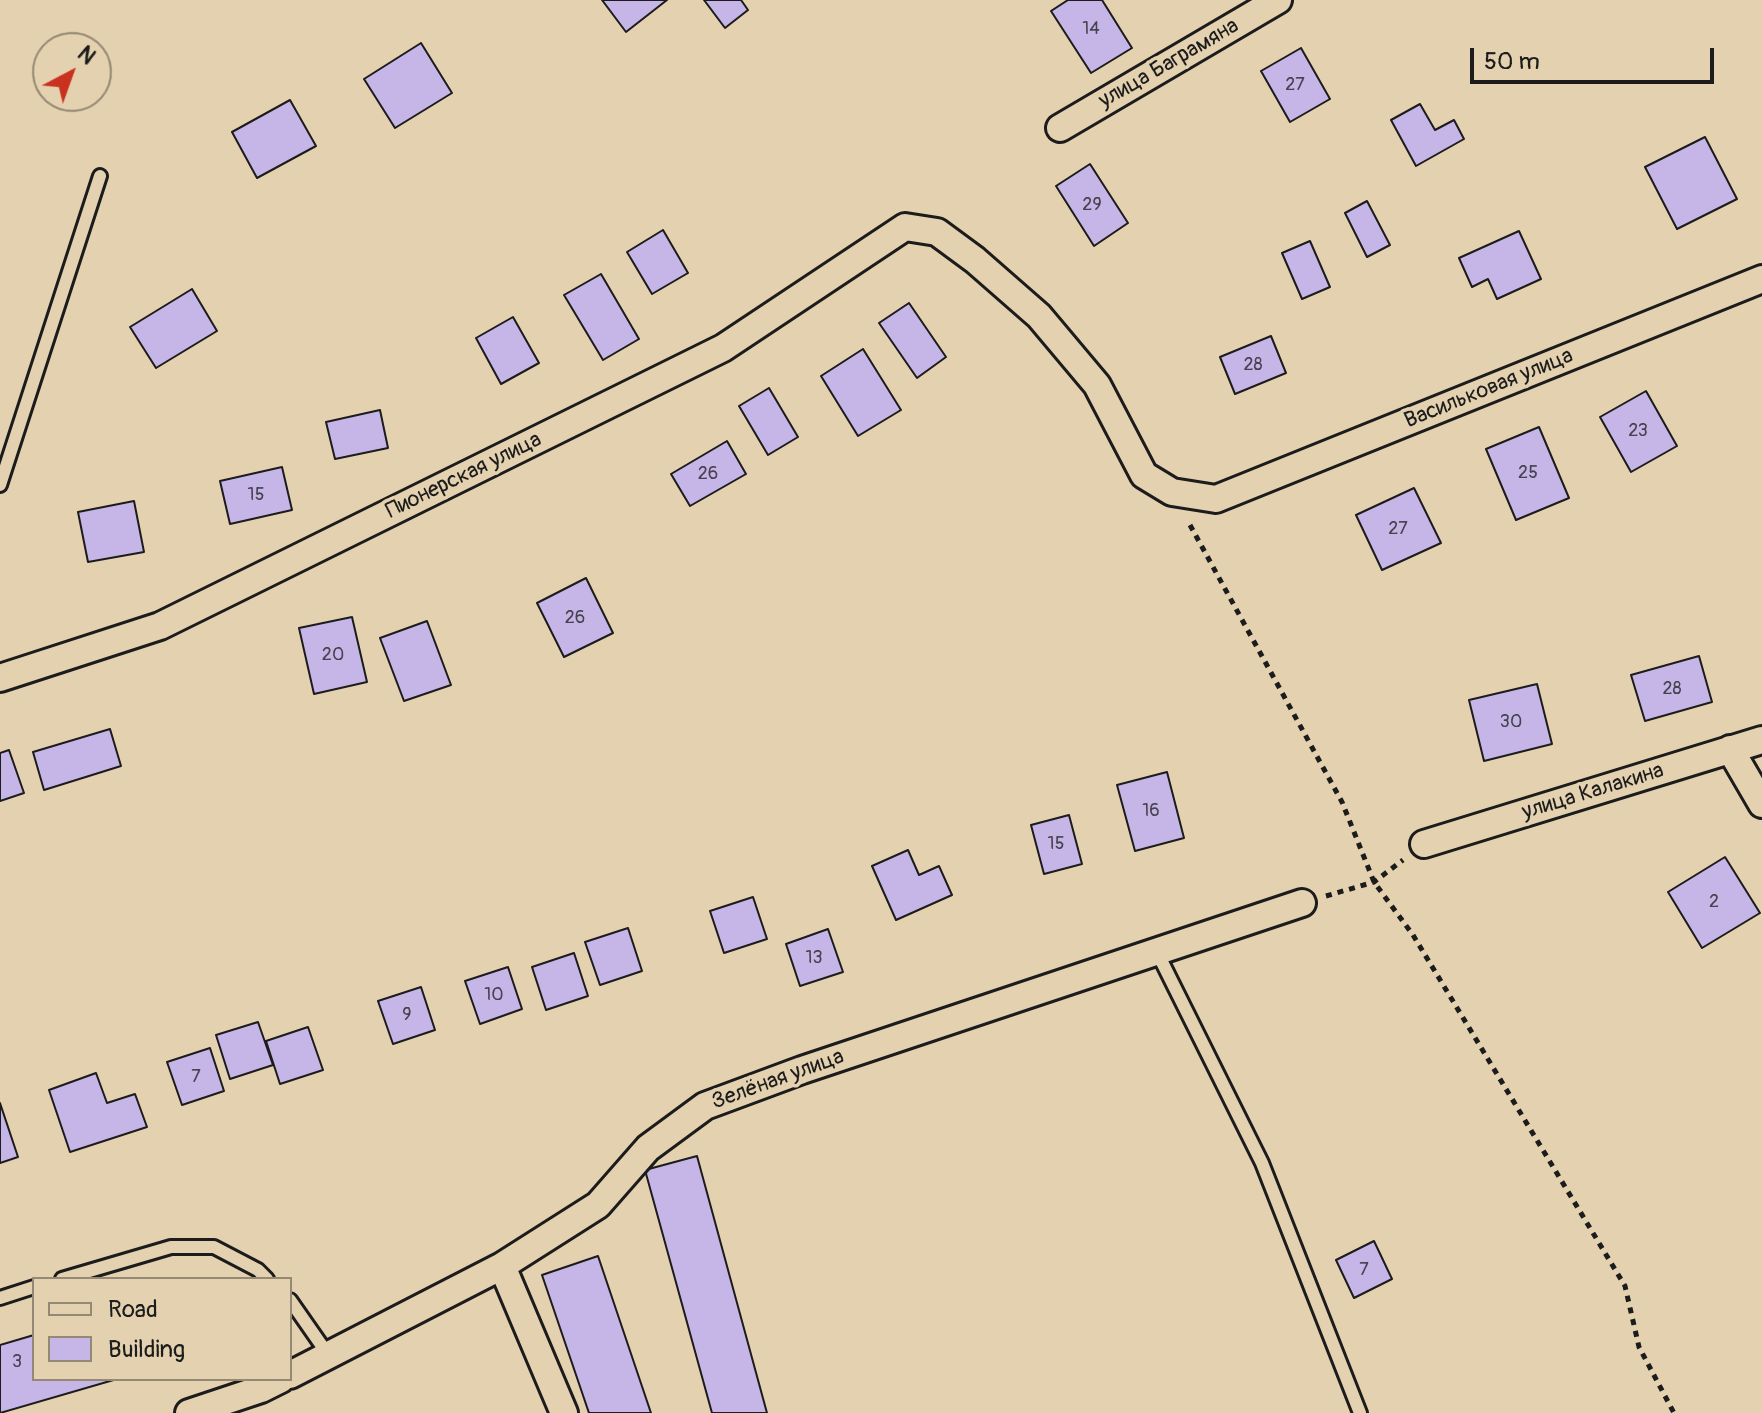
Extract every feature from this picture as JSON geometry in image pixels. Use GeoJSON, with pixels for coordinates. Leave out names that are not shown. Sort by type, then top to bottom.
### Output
{"type":"FeatureCollection","features":[{"type":"Feature","properties":{"kind":"street","name":"улица Баграмяна"},"geometry":{"type":"LineString","coordinates":[[1060,128],[1278,0]]}},
{"type":"Feature","properties":{"kind":"street","name":"Пионерская улица"},"geometry":{"type":"LineString","coordinates":[[0,678],[160,626],[709,355],[905,227],[937,232],[975,260],[1039,316],[1097,385],[1144,475],[1172,492]]}},
{"type":"Feature","properties":{"kind":"street","name":"Васильковая улица"},"geometry":{"type":"LineString","coordinates":[[1172,492],[1216,499],[1762,279]]}},
{"type":"Feature","properties":{"kind":"street","name":"улица Калакина"},"geometry":{"type":"LineString","coordinates":[[1424,844],[1762,740]]}},
{"type":"Feature","properties":{"kind":"street"},"geometry":{"type":"LineString","coordinates":[[1730,749],[1762,804]]}},
{"type":"Feature","properties":{"kind":"street","name":"Зелёная улица"},"geometry":{"type":"LineString","coordinates":[[292,1374],[502,1266],[598,1205],[648,1148],[705,1106],[802,1070],[1302,903]]}},
{"type":"Feature","properties":{"kind":"street"},"geometry":{"type":"LineString","coordinates":[[502,1266],[564,1413]]}},
{"type":"Feature","properties":{"kind":"street"},"geometry":{"type":"LineString","coordinates":[[189,1413],[277,1381]]}},
{"type":"Feature","properties":{"kind":"lane"},"geometry":{"type":"LineString","coordinates":[[0,485],[100,176]]}},
{"type":"Feature","properties":{"kind":"lane"},"geometry":{"type":"LineString","coordinates":[[1157,952],[1262,1163],[1360,1413]]}},
{"type":"Feature","properties":{"kind":"lane"},"geometry":{"type":"LineString","coordinates":[[69,1277],[171,1247],[214,1247],[258,1270],[265,1277]]}},
{"type":"Feature","properties":{"kind":"lane"},"geometry":{"type":"LineString","coordinates":[[0,1298],[32,1288]]}},
{"type":"Feature","properties":{"kind":"lane"},"geometry":{"type":"LineString","coordinates":[[292,1303],[329,1356]]}},
{"type":"Feature","properties":{"kind":"path"},"geometry":{"type":"LineString","coordinates":[[1172,492],[1342,802],[1374,882],[1413,935],[1625,1286],[1639,1347],[1674,1413]]}},
{"type":"Feature","properties":{"kind":"path"},"geometry":{"type":"LineString","coordinates":[[1302,903],[1374,882],[1424,844]]}},
{"type":"Feature","properties":{"kind":"building"},"geometry":{"type":"Polygon","coordinates":[[[602,0],[667,0],[626,32],[602,0]]]}},
{"type":"Feature","properties":{"kind":"building"},"geometry":{"type":"Polygon","coordinates":[[[704,0],[741,0],[748,10],[725,28],[704,0]]]}},
{"type":"Feature","properties":{"kind":"building"},"geometry":{"type":"Polygon","coordinates":[[[1068,0],[1102,0],[1132,48],[1091,73],[1051,11],[1068,0]]]}},
{"type":"Feature","properties":{"kind":"building"},"geometry":{"type":"Polygon","coordinates":[[[421,43],[452,93],[395,128],[364,79],[421,43]]]}},
{"type":"Feature","properties":{"kind":"building"},"geometry":{"type":"Polygon","coordinates":[[[1301,48],[1330,99],[1290,122],[1261,71],[1301,48]]]}},
{"type":"Feature","properties":{"kind":"building"},"geometry":{"type":"Polygon","coordinates":[[[290,100],[316,146],[257,178],[232,132],[290,100]]]}},
{"type":"Feature","properties":{"kind":"building"},"geometry":{"type":"Polygon","coordinates":[[[1420,104],[1435,130],[1454,120],[1464,139],[1416,166],[1391,120],[1420,104]]]}},
{"type":"Feature","properties":{"kind":"building"},"geometry":{"type":"Polygon","coordinates":[[[1705,137],[1737,199],[1677,229],[1645,167],[1705,137]]]}},
{"type":"Feature","properties":{"kind":"building"},"geometry":{"type":"Polygon","coordinates":[[[1090,164],[1128,223],[1094,246],[1056,186],[1090,164]]]}},
{"type":"Feature","properties":{"kind":"building"},"geometry":{"type":"Polygon","coordinates":[[[1367,201],[1390,245],[1367,257],[1345,213],[1367,201]]]}},
{"type":"Feature","properties":{"kind":"building"},"geometry":{"type":"Polygon","coordinates":[[[663,230],[688,273],[652,294],[627,252],[663,230]]]}},
{"type":"Feature","properties":{"kind":"building"},"geometry":{"type":"Polygon","coordinates":[[[1519,231],[1541,279],[1497,299],[1488,279],[1472,287],[1459,258],[1519,231]]]}},
{"type":"Feature","properties":{"kind":"building"},"geometry":{"type":"Polygon","coordinates":[[[1310,241],[1330,287],[1302,299],[1282,253],[1310,241]]]}},
{"type":"Feature","properties":{"kind":"building"},"geometry":{"type":"Polygon","coordinates":[[[601,274],[639,339],[603,360],[564,295],[601,274]]]}},
{"type":"Feature","properties":{"kind":"building"},"geometry":{"type":"Polygon","coordinates":[[[192,289],[217,331],[156,368],[130,327],[192,289]]]}},
{"type":"Feature","properties":{"kind":"building"},"geometry":{"type":"Polygon","coordinates":[[[909,303],[946,357],[917,378],[879,323],[909,303]]]}},
{"type":"Feature","properties":{"kind":"building"},"geometry":{"type":"Polygon","coordinates":[[[513,317],[539,363],[501,384],[476,338],[513,317]]]}},
{"type":"Feature","properties":{"kind":"building"},"geometry":{"type":"Polygon","coordinates":[[[1271,336],[1286,373],[1235,394],[1220,357],[1271,336]]]}},
{"type":"Feature","properties":{"kind":"building"},"geometry":{"type":"Polygon","coordinates":[[[863,349],[901,410],[858,436],[821,376],[863,349]]]}},
{"type":"Feature","properties":{"kind":"building"},"geometry":{"type":"Polygon","coordinates":[[[769,388],[798,437],[768,455],[739,406],[769,388]]]}},
{"type":"Feature","properties":{"kind":"building"},"geometry":{"type":"Polygon","coordinates":[[[1646,391],[1677,446],[1631,472],[1600,417],[1646,391]]]}},
{"type":"Feature","properties":{"kind":"building"},"geometry":{"type":"Polygon","coordinates":[[[380,410],[388,448],[335,459],[326,422],[380,410]]]}},
{"type":"Feature","properties":{"kind":"building"},"geometry":{"type":"Polygon","coordinates":[[[1539,427],[1569,498],[1516,520],[1486,449],[1539,427]]]}},
{"type":"Feature","properties":{"kind":"building"},"geometry":{"type":"Polygon","coordinates":[[[727,441],[746,474],[690,506],[671,474],[727,441]]]}},
{"type":"Feature","properties":{"kind":"building"},"geometry":{"type":"Polygon","coordinates":[[[282,467],[292,510],[230,524],[220,481],[282,467]]]}},
{"type":"Feature","properties":{"kind":"building"},"geometry":{"type":"Polygon","coordinates":[[[1414,488],[1441,543],[1382,570],[1356,515],[1414,488]]]}},
{"type":"Feature","properties":{"kind":"building"},"geometry":{"type":"Polygon","coordinates":[[[134,501],[144,552],[88,562],[78,512],[134,501]]]}},
{"type":"Feature","properties":{"kind":"building"},"geometry":{"type":"Polygon","coordinates":[[[586,578],[613,633],[564,657],[537,603],[586,578]]]}},
{"type":"Feature","properties":{"kind":"building"},"geometry":{"type":"Polygon","coordinates":[[[352,617],[367,682],[314,694],[299,628],[352,617]]]}},
{"type":"Feature","properties":{"kind":"building"},"geometry":{"type":"Polygon","coordinates":[[[427,621],[451,685],[404,701],[380,638],[427,621]]]}},
{"type":"Feature","properties":{"kind":"building"},"geometry":{"type":"Polygon","coordinates":[[[1699,656],[1712,702],[1645,721],[1631,675],[1699,656]]]}},
{"type":"Feature","properties":{"kind":"building"},"geometry":{"type":"Polygon","coordinates":[[[1537,684],[1552,744],[1484,761],[1469,700],[1537,684]]]}},
{"type":"Feature","properties":{"kind":"building"},"geometry":{"type":"Polygon","coordinates":[[[110,729],[121,766],[44,790],[33,752],[110,729]]]}},
{"type":"Feature","properties":{"kind":"building"},"geometry":{"type":"Polygon","coordinates":[[[9,750],[24,793],[0,801],[0,753],[9,750]]]}},
{"type":"Feature","properties":{"kind":"building"},"geometry":{"type":"Polygon","coordinates":[[[1167,772],[1184,838],[1135,851],[1117,785],[1167,772]]]}},
{"type":"Feature","properties":{"kind":"building"},"geometry":{"type":"Polygon","coordinates":[[[1069,815],[1082,864],[1044,874],[1031,825],[1069,815]]]}},
{"type":"Feature","properties":{"kind":"building"},"geometry":{"type":"Polygon","coordinates":[[[908,850],[919,875],[939,866],[952,895],[896,920],[872,866],[908,850]]]}},
{"type":"Feature","properties":{"kind":"building"},"geometry":{"type":"Polygon","coordinates":[[[1725,857],[1760,913],[1702,948],[1668,892],[1725,857]]]}},
{"type":"Feature","properties":{"kind":"building"},"geometry":{"type":"Polygon","coordinates":[[[753,897],[767,939],[724,953],[710,911],[753,897]]]}},
{"type":"Feature","properties":{"kind":"building"},"geometry":{"type":"Polygon","coordinates":[[[628,928],[642,971],[600,985],[585,942],[628,928]]]}},
{"type":"Feature","properties":{"kind":"building"},"geometry":{"type":"Polygon","coordinates":[[[828,929],[843,972],[800,986],[786,944],[828,929]]]}},
{"type":"Feature","properties":{"kind":"building"},"geometry":{"type":"Polygon","coordinates":[[[574,953],[588,996],[546,1010],[532,967],[574,953]]]}},
{"type":"Feature","properties":{"kind":"building"},"geometry":{"type":"Polygon","coordinates":[[[508,967],[522,1009],[480,1024],[465,981],[508,967]]]}},
{"type":"Feature","properties":{"kind":"building"},"geometry":{"type":"Polygon","coordinates":[[[421,987],[435,1030],[393,1044],[378,1001],[421,987]]]}},
{"type":"Feature","properties":{"kind":"building"},"geometry":{"type":"Polygon","coordinates":[[[258,1022],[273,1065],[230,1079],[216,1035],[258,1022]]]}},
{"type":"Feature","properties":{"kind":"building"},"geometry":{"type":"Polygon","coordinates":[[[308,1027],[323,1070],[280,1084],[266,1041],[308,1027]]]}},
{"type":"Feature","properties":{"kind":"building"},"geometry":{"type":"Polygon","coordinates":[[[210,1048],[224,1091],[182,1105],[167,1062],[210,1048]]]}},
{"type":"Feature","properties":{"kind":"building"},"geometry":{"type":"Polygon","coordinates":[[[96,1073],[107,1103],[135,1094],[147,1127],[70,1152],[49,1090],[96,1073]]]}},
{"type":"Feature","properties":{"kind":"building"},"geometry":{"type":"Polygon","coordinates":[[[0,1103],[18,1157],[0,1163],[0,1103]]]}},
{"type":"Feature","properties":{"kind":"building"},"geometry":{"type":"Polygon","coordinates":[[[697,1156],[767,1413],[712,1413],[645,1170],[697,1156]]]}},
{"type":"Feature","properties":{"kind":"building"},"geometry":{"type":"Polygon","coordinates":[[[1374,1241],[1392,1279],[1354,1298],[1336,1260],[1374,1241]]]}},
{"type":"Feature","properties":{"kind":"building"},"geometry":{"type":"Polygon","coordinates":[[[598,1256],[651,1413],[589,1413],[542,1275],[598,1256]]]}},
{"type":"Feature","properties":{"kind":"building"},"geometry":{"type":"Polygon","coordinates":[[[32,1336],[32,1381],[110,1381],[0,1413],[0,1345],[32,1336]]]}}]}
